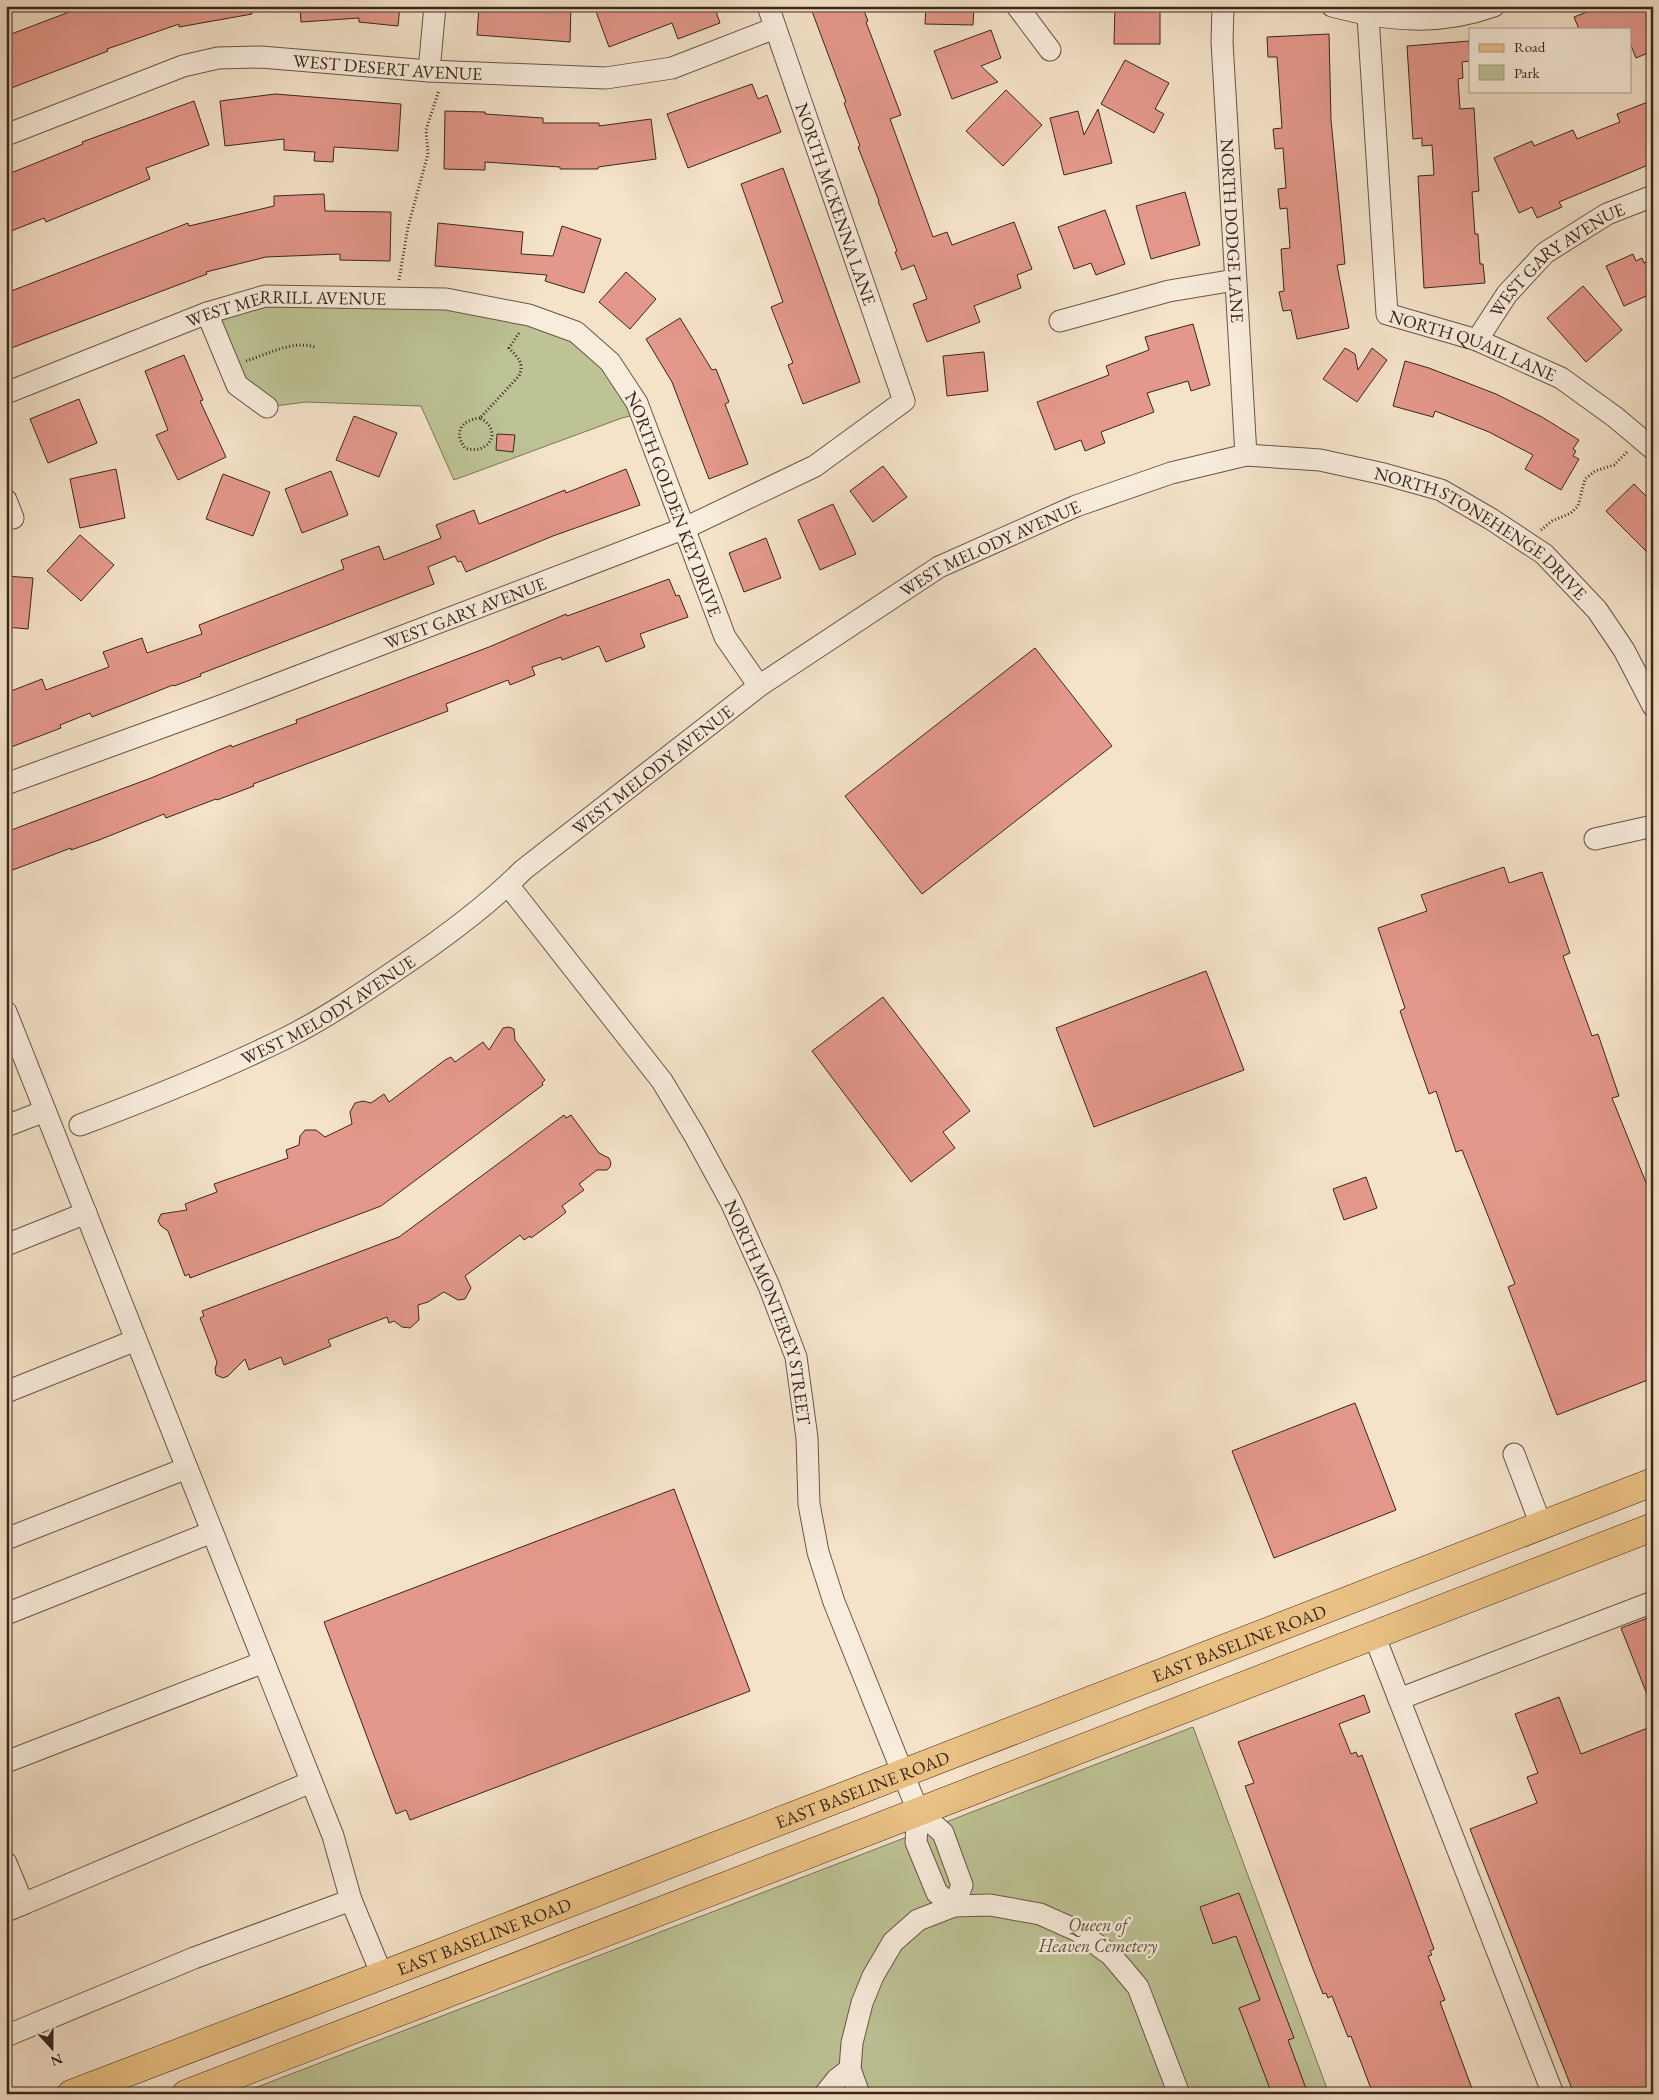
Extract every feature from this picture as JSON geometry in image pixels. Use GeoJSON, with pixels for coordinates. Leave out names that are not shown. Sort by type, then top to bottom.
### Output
{"type":"FeatureCollection","features":[{"type":"Feature","properties":{"kind":"main road","name":"EAST BASELINE ROAD"},"geometry":{"type":"LineString","coordinates":[[186,2094],[682,1904],[911,1792],[1541,1525],[1653,1482]]}},
{"type":"Feature","properties":{"kind":"main road","name":"EAST BASELINE ROAD"},"geometry":{"type":"LineString","coordinates":[[71,2094],[116,2086],[382,1975],[911,1792],[1207,1701],[1653,1526]]}},
{"type":"Feature","properties":{"kind":"street"},"geometry":{"type":"LineString","coordinates":[[435,6],[436,72]]}},
{"type":"Feature","properties":{"kind":"street","name":"NORTH MCKENNA LANE"},"geometry":{"type":"LineString","coordinates":[[768,6],[904,401]]}},
{"type":"Feature","properties":{"kind":"street"},"geometry":{"type":"LineString","coordinates":[[1017,6],[1050,50]]}},
{"type":"Feature","properties":{"kind":"street","name":"NORTH DODGE LANE"},"geometry":{"type":"LineString","coordinates":[[1223,6],[1222,42],[1246,455]]}},
{"type":"Feature","properties":{"kind":"street"},"geometry":{"type":"LineString","coordinates":[[1332,6],[1368,16],[1420,21],[1482,10],[1494,6]]}},
{"type":"Feature","properties":{"kind":"street","name":"NORTH QUAIL LANE"},"geometry":{"type":"LineString","coordinates":[[1368,16],[1387,314],[1477,340],[1561,378],[1615,417],[1646,443]]}},
{"type":"Feature","properties":{"kind":"street","name":"WEST DESERT AVENUE"},"geometry":{"type":"LineString","coordinates":[[6,135],[183,66],[218,58],[261,57],[436,72],[606,78],[672,68],[775,28]]}},
{"type":"Feature","properties":{"kind":"street","name":"WEST GARY AVENUE"},"geometry":{"type":"LineString","coordinates":[[1477,340],[1507,294],[1545,253],[1607,214],[1653,196]]}},
{"type":"Feature","properties":{"kind":"street"},"geometry":{"type":"LineString","coordinates":[[1060,321],[1169,291],[1235,280]]}},
{"type":"Feature","properties":{"kind":"street","name":"WEST MERRILL AVENUE"},"geometry":{"type":"LineString","coordinates":[[6,393],[207,313],[265,296],[446,299],[529,315],[576,332]]}},
{"type":"Feature","properties":{"kind":"street"},"geometry":{"type":"LineString","coordinates":[[207,313],[237,385],[267,407]]}},
{"type":"Feature","properties":{"kind":"street","name":"NORTH GOLDEN KEY DRIVE"},"geometry":{"type":"LineString","coordinates":[[576,332],[610,362],[637,403],[725,637],[759,686]]}},
{"type":"Feature","properties":{"kind":"street","name":"WEST GARY AVENUE"},"geometry":{"type":"LineString","coordinates":[[6,784],[222,705],[685,528],[815,466],[904,401]]}},
{"type":"Feature","properties":{"kind":"street","name":"NORTH STONEHENGE DRIVE"},"geometry":{"type":"LineString","coordinates":[[1246,455],[1320,460],[1384,474],[1441,490],[1531,545],[1544,554],[1597,610],[1624,650],[1653,706]]}},
{"type":"Feature","properties":{"kind":"street","name":"WEST MELODY AVENUE"},"geometry":{"type":"LineString","coordinates":[[80,1125],[187,1084],[287,1038],[342,1006],[445,937],[508,885],[523,870],[759,686],[939,567],[1076,506],[1171,473],[1246,455]]}},
{"type":"Feature","properties":{"kind":"street"},"geometry":{"type":"LineString","coordinates":[[1595,839],[1653,826]]}},
{"type":"Feature","properties":{"kind":"street","name":"NORTH MONTEREY STREET"},"geometry":{"type":"LineString","coordinates":[[508,885],[662,1081],[731,1202],[766,1278],[796,1357],[807,1438],[808,1504],[818,1552],[834,1602],[911,1792]]}},
{"type":"Feature","properties":{"kind":"street"},"geometry":{"type":"LineString","coordinates":[[6,1012],[333,1836],[351,1900],[382,1975]]}},
{"type":"Feature","properties":{"kind":"street"},"geometry":{"type":"LineString","coordinates":[[6,1126],[45,1111]]}},
{"type":"Feature","properties":{"kind":"street"},"geometry":{"type":"LineString","coordinates":[[6,1245],[86,1213]]}},
{"type":"Feature","properties":{"kind":"street"},"geometry":{"type":"LineString","coordinates":[[6,1392],[136,1340]]}},
{"type":"Feature","properties":{"kind":"street"},"geometry":{"type":"LineString","coordinates":[[1514,1454],[1541,1525]]}},
{"type":"Feature","properties":{"kind":"street"},"geometry":{"type":"LineString","coordinates":[[6,1539],[187,1468]]}},
{"type":"Feature","properties":{"kind":"street"},"geometry":{"type":"LineString","coordinates":[[6,1614],[212,1532]]}},
{"type":"Feature","properties":{"kind":"street"},"geometry":{"type":"LineString","coordinates":[[1399,1699],[1653,1602]]}},
{"type":"Feature","properties":{"kind":"street"},"geometry":{"type":"LineString","coordinates":[[1374,1635],[1553,2094]]}},
{"type":"Feature","properties":{"kind":"street"},"geometry":{"type":"LineString","coordinates":[[6,1762],[264,1662]]}},
{"type":"Feature","properties":{"kind":"street"},"geometry":{"type":"LineString","coordinates":[[6,1863],[15,1908],[311,1782]]}},
{"type":"Feature","properties":{"kind":"street"},"geometry":{"type":"LineString","coordinates":[[911,1792],[916,1842],[936,1894],[954,1906]]}},
{"type":"Feature","properties":{"kind":"street"},"geometry":{"type":"LineString","coordinates":[[911,1792],[943,1834],[962,1884],[954,1906]]}},
{"type":"Feature","properties":{"kind":"street"},"geometry":{"type":"LineString","coordinates":[[6,2036],[194,1958],[351,1900]]}},
{"type":"Feature","properties":{"kind":"street"},"geometry":{"type":"LineString","coordinates":[[859,2094],[850,2069],[852,2043],[862,2003],[873,1976],[893,1942],[918,1920],[954,1906],[990,1905],[1040,1914],[1078,1931],[1112,1955],[1138,1988],[1179,2094]]}},
{"type":"Feature","properties":{"kind":"street"},"geometry":{"type":"LineString","coordinates":[[825,2094],[837,2079],[850,2069]]}},
{"type":"Feature","properties":{"kind":"path"},"geometry":{"type":"LineString","coordinates":[[397,298],[408,227],[428,154],[426,130],[436,72]]}},
{"type":"Feature","properties":{"kind":"path"},"geometry":{"type":"LineString","coordinates":[[480,418],[490,425],[492,432],[491,440],[478,450],[471,450],[463,444],[460,438],[460,431],[464,423],[471,419],[480,418],[519,376],[522,365],[509,348],[529,315]]}},
{"type":"Feature","properties":{"kind":"path"},"geometry":{"type":"LineString","coordinates":[[229,367],[281,347],[296,345],[316,347]]}},
{"type":"Feature","properties":{"kind":"path"},"geometry":{"type":"LineString","coordinates":[[1531,545],[1542,529],[1578,506],[1585,479],[1595,470],[1614,465],[1646,443]]}},
{"type":"Feature","properties":{"kind":"green space"},"geometry":{"type":"Polygon","coordinates":[[[265,296],[446,299],[576,332],[642,413],[622,418],[454,480],[421,406],[306,402],[267,407],[237,385],[207,313],[265,296]]]}},
{"type":"Feature","properties":{"kind":"green space","name":"Queen of Heaven Cemetery"},"geometry":{"type":"Polygon","coordinates":[[[1193,1727],[1329,2094],[239,2094],[1193,1727]]]}},
{"type":"Feature","properties":{"kind":"building"},"geometry":{"type":"Polygon","coordinates":[[[85,6],[251,6],[252,14],[179,27],[179,24],[107,49],[108,51],[6,90],[6,36],[85,6]]]}},
{"type":"Feature","properties":{"kind":"building"},"geometry":{"type":"Polygon","coordinates":[[[300,6],[400,6],[398,26],[359,22],[359,18],[301,22],[300,6]]]}},
{"type":"Feature","properties":{"kind":"building"},"geometry":{"type":"Polygon","coordinates":[[[479,6],[571,6],[570,42],[477,35],[479,6]]]}},
{"type":"Feature","properties":{"kind":"building"},"geometry":{"type":"Polygon","coordinates":[[[594,6],[714,6],[720,23],[678,39],[672,23],[609,47],[594,6]]]}},
{"type":"Feature","properties":{"kind":"building"},"geometry":{"type":"Polygon","coordinates":[[[810,6],[862,6],[868,21],[866,22],[901,115],[890,119],[933,237],[947,232],[952,245],[1014,222],[1032,269],[1017,275],[1021,288],[974,306],[980,322],[927,342],[913,304],[927,299],[914,265],[902,270],[895,252],[897,251],[858,147],[860,146],[844,103],[846,102],[810,6]]]}},
{"type":"Feature","properties":{"kind":"building"},"geometry":{"type":"Polygon","coordinates":[[[926,6],[974,6],[973,25],[925,24],[926,6]]]}},
{"type":"Feature","properties":{"kind":"building"},"geometry":{"type":"Polygon","coordinates":[[[1115,6],[1160,6],[1160,44],[1114,44],[1115,6]]]}},
{"type":"Feature","properties":{"kind":"building"},"geometry":{"type":"Polygon","coordinates":[[[1602,6],[1653,6],[1653,51],[1636,58],[1632,48],[1632,28],[1579,28],[1574,17],[1602,6]]]}},
{"type":"Feature","properties":{"kind":"building"},"geometry":{"type":"Polygon","coordinates":[[[991,30],[1001,58],[981,66],[998,82],[952,99],[934,51],[991,30]]]}},
{"type":"Feature","properties":{"kind":"building"},"geometry":{"type":"Polygon","coordinates":[[[1329,34],[1331,120],[1345,264],[1337,265],[1349,328],[1297,339],[1291,310],[1283,311],[1279,292],[1284,291],[1281,249],[1290,248],[1287,208],[1280,209],[1278,189],[1286,188],[1283,148],[1275,149],[1273,129],[1282,128],[1277,57],[1268,57],[1267,37],[1329,34]]]}},
{"type":"Feature","properties":{"kind":"building"},"geometry":{"type":"Polygon","coordinates":[[[1469,41],[1469,61],[1462,62],[1463,78],[1458,79],[1460,109],[1474,108],[1479,191],[1472,192],[1475,234],[1478,234],[1480,264],[1483,264],[1485,283],[1424,288],[1418,176],[1434,175],[1432,145],[1422,146],[1422,138],[1413,139],[1407,46],[1469,41]]]}},
{"type":"Feature","properties":{"kind":"building"},"geometry":{"type":"Polygon","coordinates":[[[1125,60],[1169,83],[1155,109],[1164,114],[1154,133],[1101,104],[1125,60]]]}},
{"type":"Feature","properties":{"kind":"building"},"geometry":{"type":"Polygon","coordinates":[[[752,84],[758,99],[767,95],[781,132],[688,168],[667,114],[752,84]]]}},
{"type":"Feature","properties":{"kind":"building"},"geometry":{"type":"Polygon","coordinates":[[[1006,90],[1042,125],[1003,166],[966,131],[1006,90]]]}},
{"type":"Feature","properties":{"kind":"building"},"geometry":{"type":"Polygon","coordinates":[[[275,94],[401,104],[398,151],[334,147],[333,162],[314,161],[315,152],[284,150],[284,139],[225,146],[220,101],[275,94]]]}},
{"type":"Feature","properties":{"kind":"building"},"geometry":{"type":"Polygon","coordinates":[[[1653,100],[1653,163],[1559,202],[1562,207],[1537,218],[1532,207],[1519,213],[1494,158],[1532,141],[1534,146],[1573,130],[1577,139],[1620,122],[1617,114],[1653,100]]]}},
{"type":"Feature","properties":{"kind":"building"},"geometry":{"type":"Polygon","coordinates":[[[194,101],[209,145],[146,168],[150,179],[46,222],[44,218],[6,233],[6,175],[83,144],[82,142],[194,101]]]}},
{"type":"Feature","properties":{"kind":"building"},"geometry":{"type":"Polygon","coordinates":[[[1098,109],[1112,163],[1064,175],[1050,118],[1078,111],[1084,135],[1098,109]]]}},
{"type":"Feature","properties":{"kind":"building"},"geometry":{"type":"Polygon","coordinates":[[[445,111],[485,112],[485,114],[543,118],[543,123],[599,123],[599,126],[651,119],[656,159],[598,167],[598,169],[560,169],[560,167],[485,162],[485,170],[444,169],[445,111]]]}},
{"type":"Feature","properties":{"kind":"building"},"geometry":{"type":"Polygon","coordinates":[[[783,168],[860,382],[803,404],[788,365],[793,363],[771,307],[783,302],[741,184],[783,168]]]}},
{"type":"Feature","properties":{"kind":"building"},"geometry":{"type":"Polygon","coordinates":[[[1185,192],[1200,245],[1151,259],[1136,206],[1185,192]]]}},
{"type":"Feature","properties":{"kind":"building"},"geometry":{"type":"Polygon","coordinates":[[[324,194],[325,211],[391,212],[390,261],[340,260],[340,254],[266,257],[206,272],[207,274],[6,350],[6,293],[188,223],[189,226],[274,206],[274,196],[324,194]]]}},
{"type":"Feature","properties":{"kind":"building"},"geometry":{"type":"Polygon","coordinates":[[[1105,210],[1125,264],[1096,275],[1091,263],[1074,269],[1058,227],[1105,210]]]}},
{"type":"Feature","properties":{"kind":"building"},"geometry":{"type":"Polygon","coordinates":[[[438,223],[523,232],[521,254],[553,256],[562,226],[601,239],[584,293],[545,281],[547,275],[435,266],[438,223]]]}},
{"type":"Feature","properties":{"kind":"building"},"geometry":{"type":"Polygon","coordinates":[[[1633,254],[1636,261],[1642,258],[1644,263],[1653,259],[1653,293],[1624,306],[1606,266],[1633,254]]]}},
{"type":"Feature","properties":{"kind":"building"},"geometry":{"type":"Polygon","coordinates":[[[626,272],[656,299],[630,329],[599,302],[626,272]]]}},
{"type":"Feature","properties":{"kind":"building"},"geometry":{"type":"Polygon","coordinates":[[[1583,286],[1622,330],[1586,362],[1547,318],[1583,286]]]}},
{"type":"Feature","properties":{"kind":"building"},"geometry":{"type":"Polygon","coordinates":[[[680,318],[712,370],[716,369],[729,402],[725,404],[748,464],[709,479],[672,382],[646,339],[680,318]]]}},
{"type":"Feature","properties":{"kind":"building"},"geometry":{"type":"Polygon","coordinates":[[[1193,324],[1210,385],[1191,391],[1188,381],[1147,393],[1154,412],[1101,432],[1105,443],[1085,451],[1081,440],[1055,450],[1037,402],[1109,375],[1106,366],[1149,350],[1145,337],[1193,324]]]}},
{"type":"Feature","properties":{"kind":"building"},"geometry":{"type":"Polygon","coordinates":[[[1345,348],[1355,354],[1358,370],[1372,348],[1387,360],[1357,402],[1323,379],[1345,348]]]}},
{"type":"Feature","properties":{"kind":"building"},"geometry":{"type":"Polygon","coordinates":[[[984,352],[988,391],[947,396],[943,356],[984,352]]]}},
{"type":"Feature","properties":{"kind":"building"},"geometry":{"type":"Polygon","coordinates":[[[184,355],[203,400],[200,401],[226,457],[178,480],[156,435],[168,430],[145,371],[184,355]]]}},
{"type":"Feature","properties":{"kind":"building"},"geometry":{"type":"Polygon","coordinates":[[[1405,361],[1429,368],[1496,394],[1542,417],[1579,440],[1573,449],[1576,451],[1573,456],[1579,459],[1561,490],[1525,469],[1533,455],[1489,432],[1435,411],[1433,417],[1393,406],[1405,361]]]}},
{"type":"Feature","properties":{"kind":"building"},"geometry":{"type":"Polygon","coordinates":[[[79,399],[97,443],[48,463],[30,419],[79,399]]]}},
{"type":"Feature","properties":{"kind":"building"},"geometry":{"type":"Polygon","coordinates":[[[354,416],[397,433],[379,477],[336,460],[354,416]]]}},
{"type":"Feature","properties":{"kind":"building"},"geometry":{"type":"Polygon","coordinates":[[[497,434],[515,435],[513,452],[496,450],[497,434]]]}},
{"type":"Feature","properties":{"kind":"building"},"geometry":{"type":"Polygon","coordinates":[[[883,466],[907,497],[873,522],[850,491],[883,466]]]}},
{"type":"Feature","properties":{"kind":"building"},"geometry":{"type":"Polygon","coordinates":[[[116,469],[125,518],[80,528],[70,479],[116,469]]]}},
{"type":"Feature","properties":{"kind":"building"},"geometry":{"type":"Polygon","coordinates":[[[626,469],[640,505],[553,536],[466,572],[461,561],[458,562],[455,556],[428,567],[434,584],[92,717],[90,713],[60,725],[61,728],[6,749],[6,693],[42,679],[46,690],[109,667],[103,652],[142,638],[147,653],[202,634],[199,625],[344,569],[341,560],[379,546],[384,560],[441,538],[436,525],[474,510],[479,524],[565,490],[566,493],[626,469]]]}},
{"type":"Feature","properties":{"kind":"building"},"geometry":{"type":"Polygon","coordinates":[[[331,471],[348,515],[302,533],[285,489],[331,471]]]}},
{"type":"Feature","properties":{"kind":"building"},"geometry":{"type":"Polygon","coordinates":[[[223,474],[270,492],[253,536],[206,519],[223,474]]]}},
{"type":"Feature","properties":{"kind":"building"},"geometry":{"type":"Polygon","coordinates":[[[1634,484],[1653,503],[1653,558],[1606,511],[1634,484]]]}},
{"type":"Feature","properties":{"kind":"building"},"geometry":{"type":"Polygon","coordinates":[[[833,504],[856,554],[820,570],[798,520],[833,504]]]}},
{"type":"Feature","properties":{"kind":"building"},"geometry":{"type":"Polygon","coordinates":[[[80,535],[114,565],[81,601],[47,571],[80,535]]]}},
{"type":"Feature","properties":{"kind":"building"},"geometry":{"type":"Polygon","coordinates":[[[766,538],[781,578],[744,592],[729,553],[766,538]]]}},
{"type":"Feature","properties":{"kind":"building"},"geometry":{"type":"Polygon","coordinates":[[[6,576],[33,578],[28,629],[6,627],[6,576]]]}},
{"type":"Feature","properties":{"kind":"building"},"geometry":{"type":"Polygon","coordinates":[[[669,579],[676,596],[679,595],[688,617],[640,634],[645,647],[606,662],[599,646],[562,660],[561,657],[532,667],[535,675],[510,685],[508,680],[446,704],[448,711],[253,784],[254,786],[217,800],[166,818],[164,814],[99,840],[71,850],[71,848],[10,871],[6,863],[6,832],[151,778],[231,745],[232,747],[297,723],[296,720],[489,647],[566,614],[567,616],[669,579]]]}},
{"type":"Feature","properties":{"kind":"building"},"geometry":{"type":"Polygon","coordinates":[[[1035,648],[1112,746],[922,894],[845,796],[1035,648]]]}},
{"type":"Feature","properties":{"kind":"building"},"geometry":{"type":"Polygon","coordinates":[[[1504,867],[1509,883],[1542,872],[1570,953],[1563,956],[1592,1036],[1598,1034],[1619,1096],[1612,1098],[1653,1200],[1653,1378],[1557,1415],[1508,1287],[1515,1284],[1462,1150],[1456,1152],[1436,1091],[1429,1094],[1400,1011],[1405,1008],[1378,928],[1427,911],[1421,895],[1504,867]]]}},
{"type":"Feature","properties":{"kind":"building"},"geometry":{"type":"Polygon","coordinates":[[[1206,971],[1244,1070],[1094,1127],[1056,1028],[1206,971]]]}},
{"type":"Feature","properties":{"kind":"building"},"geometry":{"type":"Polygon","coordinates":[[[883,997],[970,1111],[943,1132],[955,1148],[911,1182],[812,1051],[883,997]]]}},
{"type":"Feature","properties":{"kind":"building"},"geometry":{"type":"Polygon","coordinates":[[[509,1027],[514,1029],[515,1040],[545,1080],[542,1083],[543,1085],[381,1206],[190,1278],[189,1274],[185,1276],[168,1231],[158,1221],[161,1214],[187,1210],[185,1204],[217,1192],[214,1184],[288,1158],[286,1150],[299,1145],[300,1136],[305,1130],[316,1130],[325,1137],[352,1124],[350,1112],[355,1103],[363,1101],[371,1103],[384,1094],[389,1102],[445,1060],[451,1057],[455,1062],[483,1042],[489,1050],[503,1028],[509,1027]]]}},
{"type":"Feature","properties":{"kind":"building"},"geometry":{"type":"Polygon","coordinates":[[[564,1115],[566,1118],[571,1115],[599,1153],[609,1158],[610,1167],[607,1170],[597,1170],[579,1184],[584,1190],[562,1206],[566,1212],[560,1217],[531,1238],[530,1236],[524,1240],[520,1235],[465,1276],[471,1288],[465,1299],[458,1300],[444,1292],[428,1302],[418,1305],[419,1320],[410,1328],[402,1327],[394,1321],[389,1323],[387,1317],[328,1340],[331,1346],[284,1365],[281,1357],[249,1370],[245,1359],[228,1376],[223,1378],[216,1375],[217,1362],[200,1318],[204,1316],[202,1311],[399,1237],[564,1115]]]}},
{"type":"Feature","properties":{"kind":"building"},"geometry":{"type":"Polygon","coordinates":[[[1366,1177],[1377,1208],[1344,1220],[1333,1189],[1366,1177]]]}},
{"type":"Feature","properties":{"kind":"building"},"geometry":{"type":"Polygon","coordinates":[[[1355,1403],[1396,1510],[1274,1558],[1232,1451],[1355,1403]]]}},
{"type":"Feature","properties":{"kind":"building"},"geometry":{"type":"Polygon","coordinates":[[[674,1489],[750,1691],[410,1820],[406,1810],[396,1814],[324,1622],[674,1489]]]}},
{"type":"Feature","properties":{"kind":"building"},"geometry":{"type":"Polygon","coordinates":[[[1653,1616],[1653,1707],[1652,1707],[1621,1628],[1653,1616]]]}},
{"type":"Feature","properties":{"kind":"building"},"geometry":{"type":"Polygon","coordinates":[[[1364,1695],[1370,1712],[1339,1724],[1351,1754],[1356,1752],[1358,1757],[1362,1755],[1426,1927],[1434,1949],[1430,1951],[1432,1955],[1428,1956],[1445,2000],[1440,2002],[1474,2094],[1373,2094],[1351,2036],[1348,2037],[1332,1996],[1328,1998],[1326,1993],[1323,1994],[1245,1786],[1254,1783],[1238,1742],[1364,1695]]]}},
{"type":"Feature","properties":{"kind":"building"},"geometry":{"type":"Polygon","coordinates":[[[1559,1697],[1581,1754],[1653,1726],[1653,2094],[1574,2094],[1470,1829],[1537,1803],[1527,1777],[1538,1773],[1515,1714],[1559,1697]]]}},
{"type":"Feature","properties":{"kind":"building"},"geometry":{"type":"Polygon","coordinates":[[[1239,1893],[1294,2038],[1288,2040],[1308,2094],[1272,2094],[1239,2008],[1260,2000],[1236,1936],[1213,1944],[1200,1907],[1239,1893]]]}}]}
